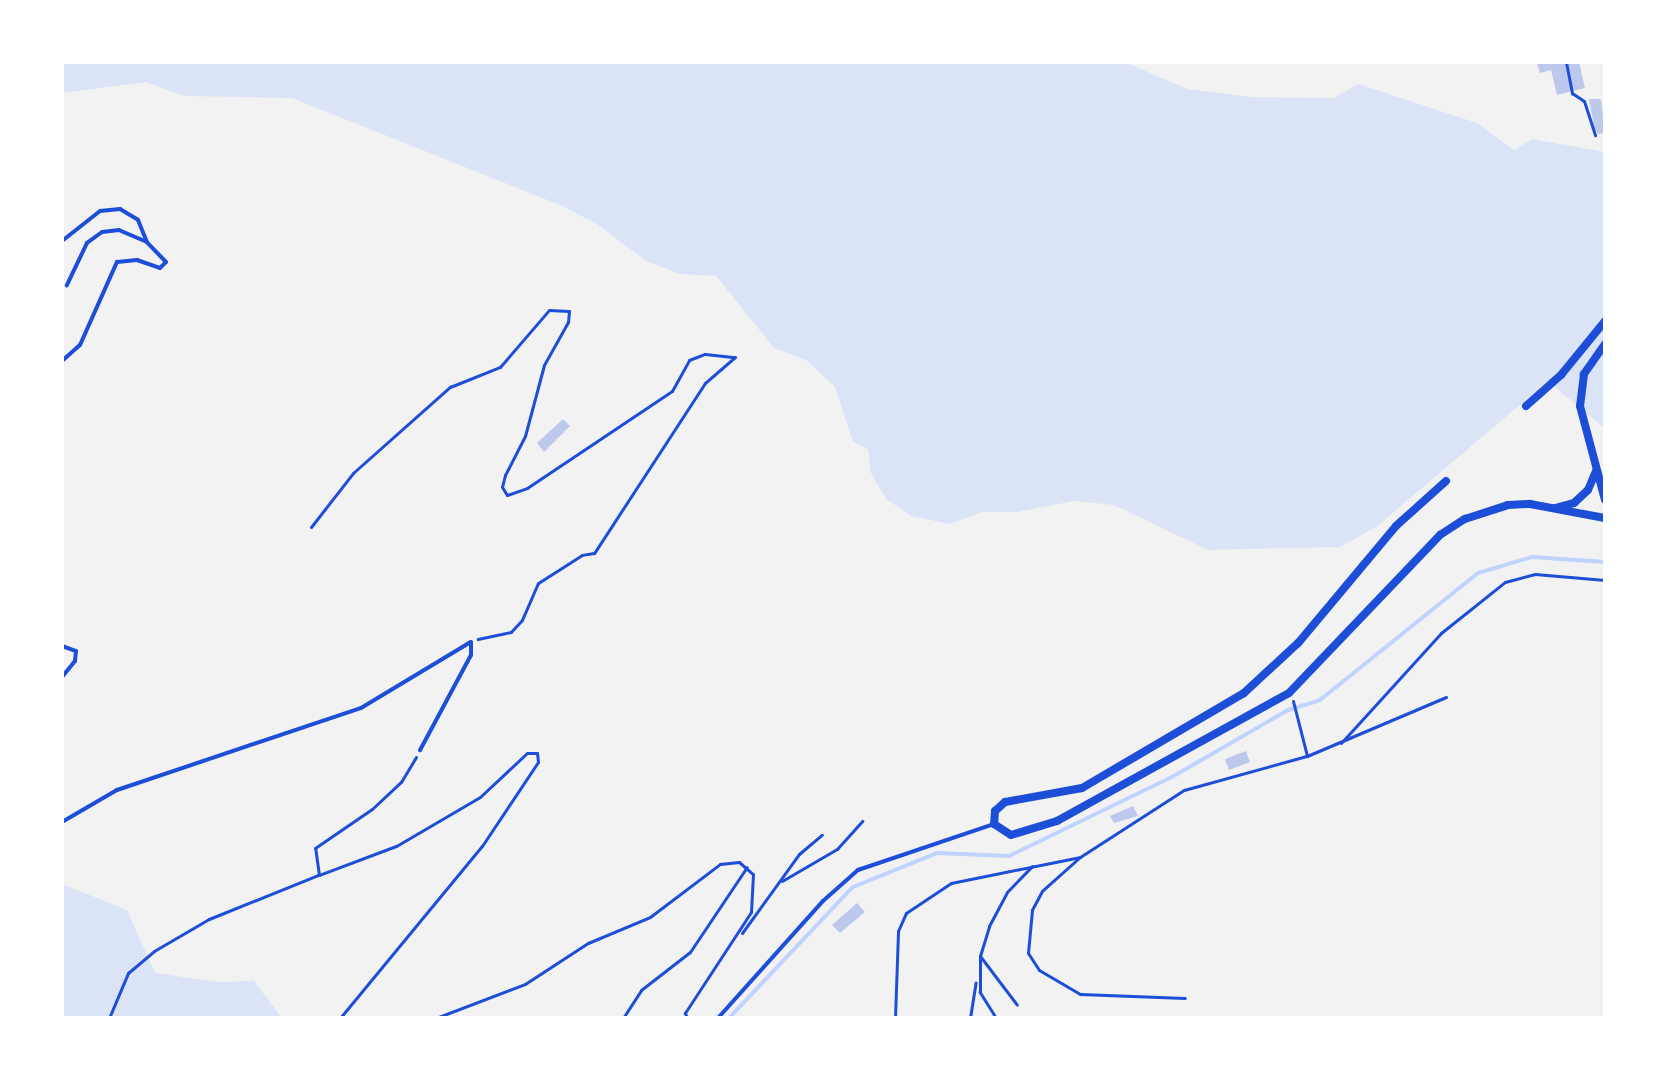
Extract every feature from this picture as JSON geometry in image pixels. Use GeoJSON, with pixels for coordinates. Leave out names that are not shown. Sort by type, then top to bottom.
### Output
{"type":"FeatureCollection","features":[{"type":"Feature","properties":{"kind":"street"},"geometry":{"type":"LineString","coordinates":[[1526,406],[1561,375],[1605,321]]}},
{"type":"Feature","properties":{"kind":"street"},"geometry":{"type":"LineString","coordinates":[[1605,344],[1584,374],[1580,406],[1605,500]]}},
{"type":"Feature","properties":{"kind":"street"},"geometry":{"type":"LineString","coordinates":[[1551,509],[1574,503],[1588,490],[1596,471]]}},
{"type":"Feature","properties":{"kind":"street"},"geometry":{"type":"LineString","coordinates":[[1446,481],[1396,526],[1298,643],[1244,693],[1082,788],[1005,802],[995,811],[994,824],[1011,835],[1057,821],[1289,693],[1440,535],[1465,519],[1508,505],[1605,518]]}},
{"type":"Feature","properties":{"kind":"lane"},"geometry":{"type":"LineString","coordinates":[[62,241],[100,211],[120,209],[138,220],[147,242],[166,262],[160,268],[137,260],[117,262],[80,345],[62,361]]}},
{"type":"Feature","properties":{"kind":"lane"},"geometry":{"type":"LineString","coordinates":[[67,285],[87,243],[102,232],[119,230],[147,242]]}},
{"type":"Feature","properties":{"kind":"lane"},"geometry":{"type":"LineString","coordinates":[[420,750],[471,655],[471,642]]}},
{"type":"Feature","properties":{"kind":"lane"},"geometry":{"type":"LineString","coordinates":[[62,822],[117,790],[361,708],[471,642]]}},
{"type":"Feature","properties":{"kind":"lane"},"geometry":{"type":"LineString","coordinates":[[62,646],[76,651],[75,661],[62,677]]}},
{"type":"Feature","properties":{"kind":"lane"},"geometry":{"type":"LineString","coordinates":[[718,1018],[858,870],[994,824]]}},
{"type":"Feature","properties":{"kind":"path"},"geometry":{"type":"LineString","coordinates":[[1566,62],[1572,93],[1584,101],[1595,135]]}},
{"type":"Feature","properties":{"kind":"path"},"geometry":{"type":"LineString","coordinates":[[311,527],[353,473],[450,387],[500,367],[549,310],[569,311],[568,322],[544,365],[525,436],[505,475],[502,487],[507,495],[527,488],[672,391],[689,360],[705,354],[735,357],[705,383],[594,553],[582,555],[538,583],[522,620],[511,632],[471,642]]}},
{"type":"Feature","properties":{"kind":"path"},"geometry":{"type":"LineString","coordinates":[[1341,743],[1441,633],[1505,582],[1535,574],[1605,580]]}},
{"type":"Feature","properties":{"kind":"path"},"geometry":{"type":"LineString","coordinates":[[1185,998],[1080,994],[1039,970],[1028,953],[1032,910],[1042,891],[1080,857],[1184,790],[1307,756],[1446,697]]}},
{"type":"Feature","properties":{"kind":"path"},"geometry":{"type":"LineString","coordinates":[[1293,700],[1307,756]]}},
{"type":"Feature","properties":{"kind":"path"},"geometry":{"type":"LineString","coordinates":[[319,875],[315,848],[372,809],[401,782],[420,750]]}},
{"type":"Feature","properties":{"kind":"path"},"geometry":{"type":"LineString","coordinates":[[109,1018],[128,973],[154,951],[209,919],[396,846],[480,797],[527,753],[537,753],[538,762],[482,846],[340,1018]]}},
{"type":"Feature","properties":{"kind":"path"},"geometry":{"type":"LineString","coordinates":[[779,883],[837,849],[862,821]]}},
{"type":"Feature","properties":{"kind":"path"},"geometry":{"type":"LineString","coordinates":[[687,1018],[685,1013],[799,854],[822,835]]}},
{"type":"Feature","properties":{"kind":"path"},"geometry":{"type":"LineString","coordinates":[[895,1018],[895,948],[906,913],[951,883],[1080,857]]}},
{"type":"Feature","properties":{"kind":"path"},"geometry":{"type":"LineString","coordinates":[[436,1018],[525,984],[588,943],[623,932],[720,864],[747,867]]}},
{"type":"Feature","properties":{"kind":"path"},"geometry":{"type":"LineString","coordinates":[[970,1018],[980,956],[989,926],[1007,892],[1032,866]]}},
{"type":"Feature","properties":{"kind":"path"},"geometry":{"type":"LineString","coordinates":[[737,939],[756,893],[747,867]]}},
{"type":"Feature","properties":{"kind":"path"},"geometry":{"type":"LineString","coordinates":[[623,1018],[641,990],[690,952],[747,867]]}},
{"type":"Feature","properties":{"kind":"path"},"geometry":{"type":"LineString","coordinates":[[980,956],[1017,1005]]}},
{"type":"Feature","properties":{"kind":"path"},"geometry":{"type":"LineString","coordinates":[[977,978],[996,1018]]}},
{"type":"Feature","properties":{"kind":"shaded area"},"geometry":{"type":"Polygon","coordinates":[[[62,62],[1125,62],[1187,89],[1251,97],[1334,98],[1358,84],[1477,123],[1514,150],[1532,139],[1605,152],[1605,429],[1548,381],[1376,527],[1340,547],[1208,550],[1114,505],[1074,501],[1017,512],[982,512],[950,524],[911,516],[886,499],[871,473],[868,449],[853,442],[835,387],[806,360],[774,348],[716,276],[680,274],[646,261],[597,224],[560,205],[292,98],[184,96],[146,82],[62,93],[62,62]]]}},
{"type":"Feature","properties":{"kind":"shaded area"},"geometry":{"type":"Polygon","coordinates":[[[62,884],[127,910],[155,973],[217,982],[254,981],[282,1018],[62,1018],[62,884]]]}},
{"type":"Feature","properties":{"kind":"building"},"geometry":{"type":"Polygon","coordinates":[[[1579,62],[1585,88],[1557,95],[1551,70],[1540,73],[1537,63],[1579,62]]]}},
{"type":"Feature","properties":{"kind":"building"},"geometry":{"type":"Polygon","coordinates":[[[1589,99],[1601,99],[1605,133],[1598,134],[1594,127],[1589,99]]]}},
{"type":"Feature","properties":{"kind":"building"},"geometry":{"type":"Polygon","coordinates":[[[563,419],[570,426],[544,452],[537,443],[563,419]]]}},
{"type":"Feature","properties":{"kind":"building"},"geometry":{"type":"Polygon","coordinates":[[[1246,751],[1250,762],[1229,770],[1225,759],[1246,751]]]}},
{"type":"Feature","properties":{"kind":"building"},"geometry":{"type":"Polygon","coordinates":[[[1133,806],[1138,816],[1114,823],[1110,816],[1133,806]]]}},
{"type":"Feature","properties":{"kind":"building"},"geometry":{"type":"Polygon","coordinates":[[[857,903],[865,912],[840,933],[832,925],[857,903]]]}},
{"type":"Feature","properties":{"kind":"waterway"},"geometry":{"type":"LineString","coordinates":[[729,1018],[853,887],[937,853],[1009,856],[1172,777],[1288,710],[1320,700],[1478,573],[1532,557],[1605,562]]}}]}
